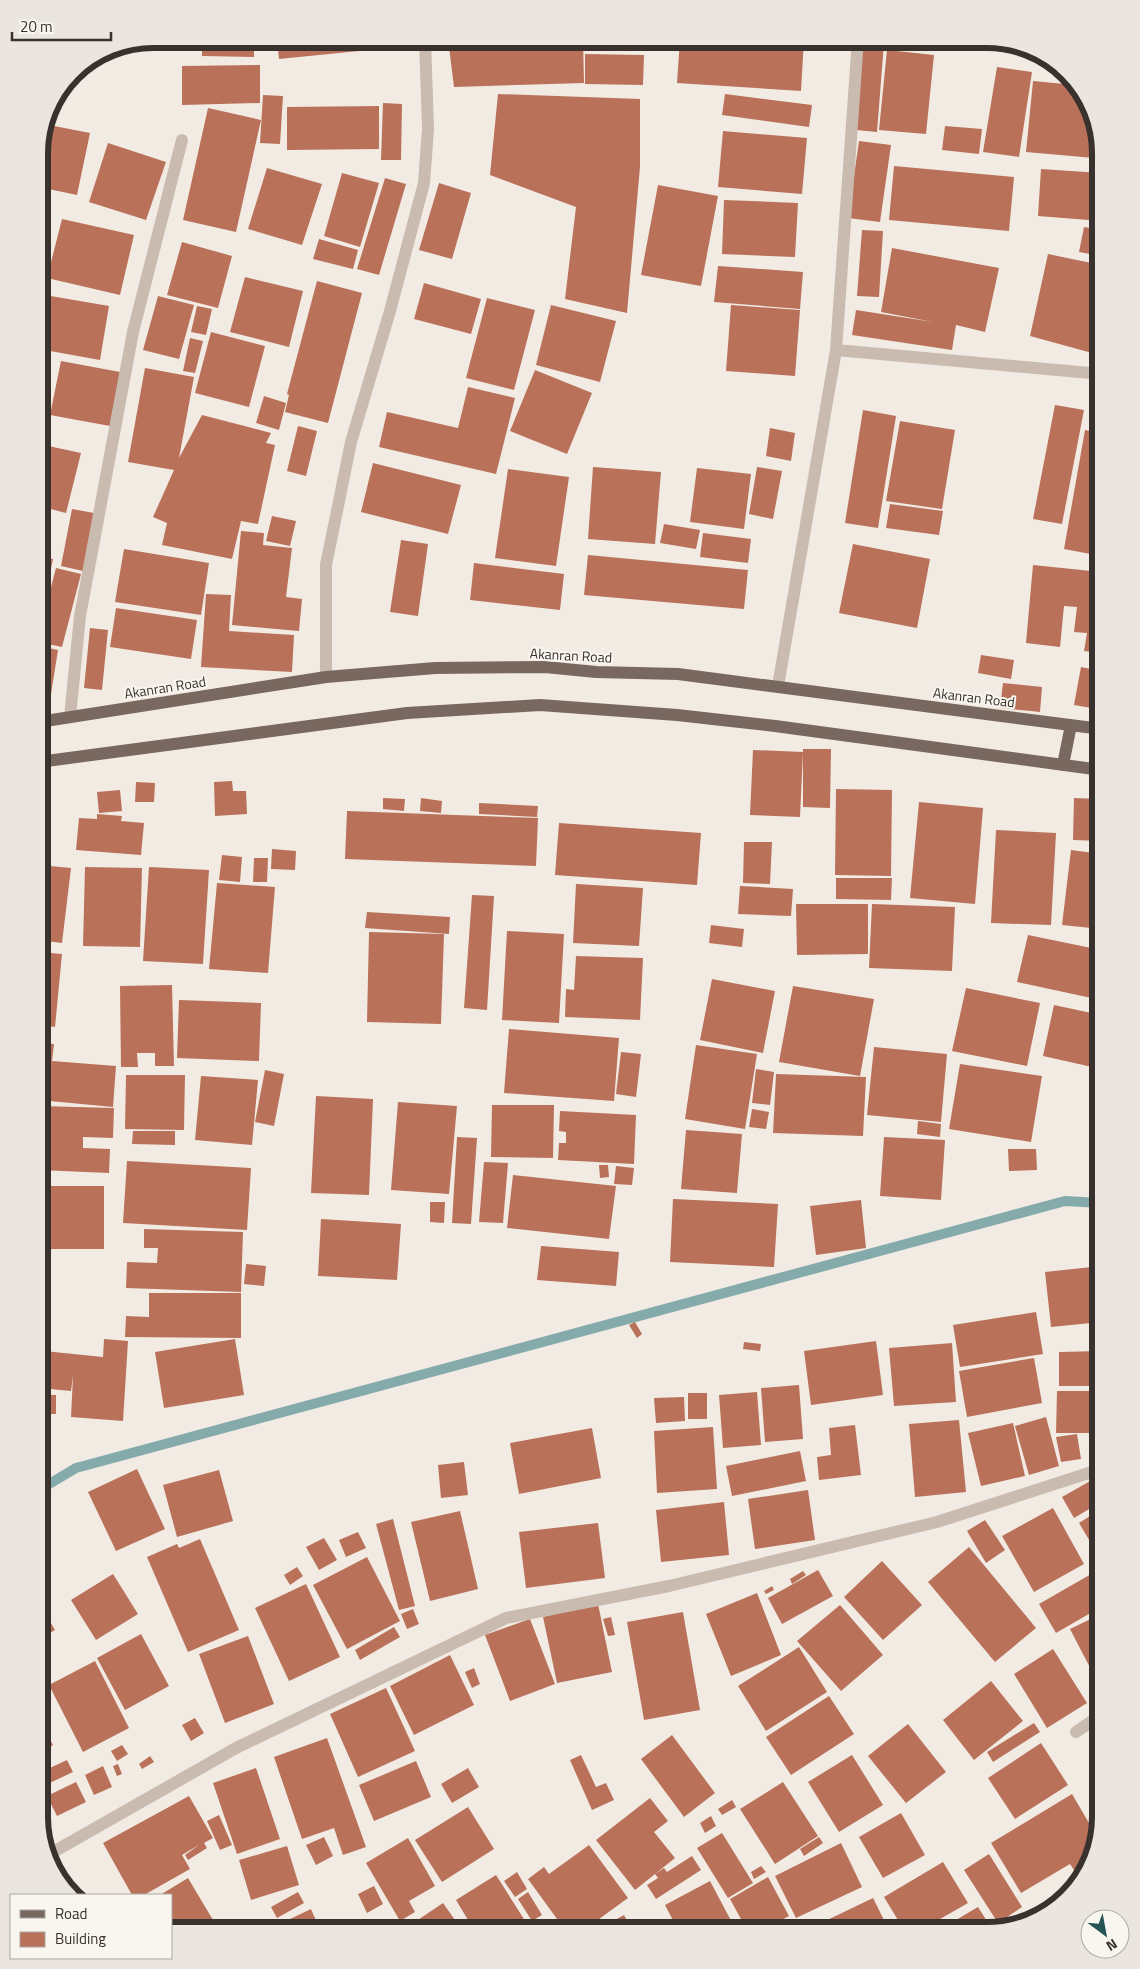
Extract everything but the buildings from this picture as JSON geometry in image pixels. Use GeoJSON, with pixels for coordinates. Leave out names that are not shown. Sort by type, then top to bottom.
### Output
{"type":"FeatureCollection","features":[{"type":"Feature","properties":{"kind":"main road","name":"Akanran Road"},"geometry":{"type":"LineString","coordinates":[[48,721],[326,677],[435,668],[545,667],[596,672],[678,674],[1092,728]]}},
{"type":"Feature","properties":{"kind":"main road"},"geometry":{"type":"LineString","coordinates":[[48,761],[407,713],[540,705],[716,720],[1092,769]]}},
{"type":"Feature","properties":{"kind":"main road"},"geometry":{"type":"LineString","coordinates":[[1063,765],[1071,725]]}},
{"type":"Feature","properties":{"kind":"street"},"geometry":{"type":"LineString","coordinates":[[326,677],[326,565],[351,442],[390,311],[424,183],[428,129],[425,48]]}},
{"type":"Feature","properties":{"kind":"street"},"geometry":{"type":"LineString","coordinates":[[778,686],[836,350],[857,48]]}},
{"type":"Feature","properties":{"kind":"street"},"geometry":{"type":"LineString","coordinates":[[70,717],[80,616],[133,332],[182,140]]}},
{"type":"Feature","properties":{"kind":"street"},"geometry":{"type":"LineString","coordinates":[[836,350],[1092,373]]}},
{"type":"Feature","properties":{"kind":"street"},"geometry":{"type":"LineString","coordinates":[[53,1852],[236,1748],[506,1618],[669,1586],[937,1522],[1092,1472]]}},
{"type":"Feature","properties":{"kind":"street"},"geometry":{"type":"LineString","coordinates":[[1076,1732],[1092,1721]]}},
{"type":"Feature","properties":{"kind":"waterway"},"geometry":{"type":"LineString","coordinates":[[48,1485],[76,1468],[1065,1201],[1092,1202]]}}]}
